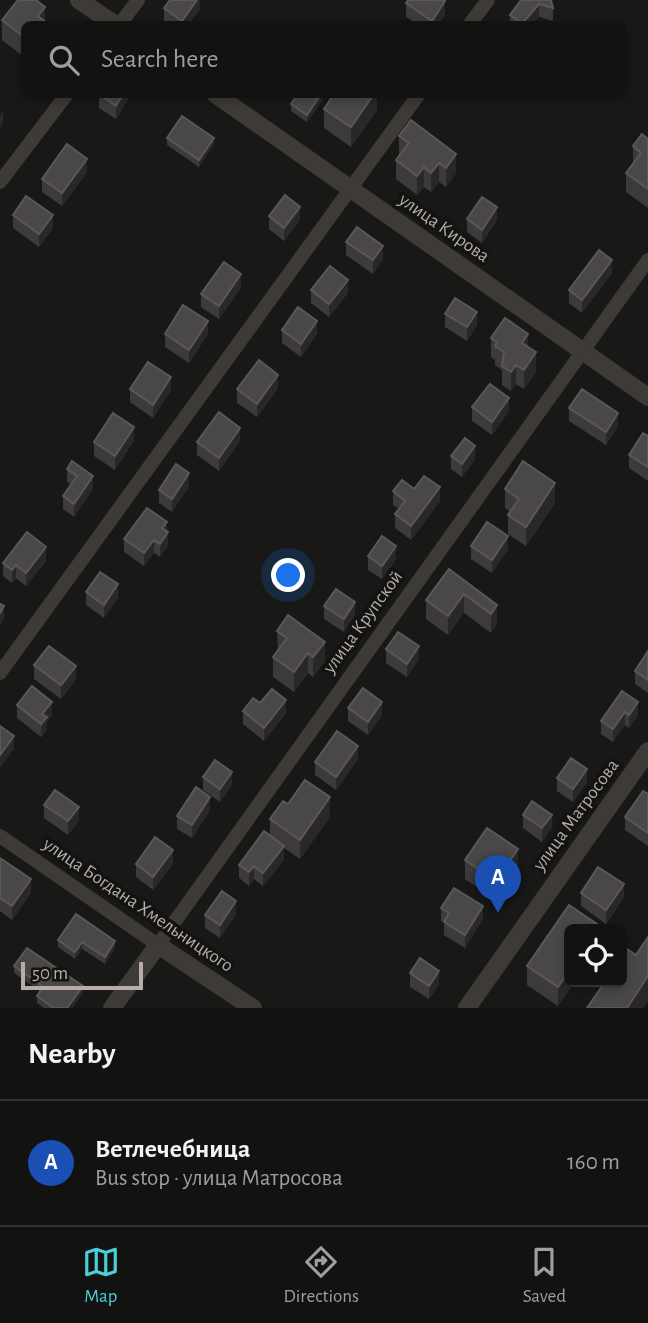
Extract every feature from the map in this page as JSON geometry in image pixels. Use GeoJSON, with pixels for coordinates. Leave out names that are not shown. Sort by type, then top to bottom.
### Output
{"type":"FeatureCollection","features":[{"type":"Feature","properties":{"kind":"street"},"geometry":{"type":"LineString","coordinates":[[79,0],[110,21]]}},
{"type":"Feature","properties":{"kind":"street"},"geometry":{"type":"LineString","coordinates":[[122,21],[138,0]]}},
{"type":"Feature","properties":{"kind":"street"},"geometry":{"type":"LineString","coordinates":[[472,21],[488,0]]}},
{"type":"Feature","properties":{"kind":"street"},"geometry":{"type":"LineString","coordinates":[[0,182],[64,98]]}},
{"type":"Feature","properties":{"kind":"street","name":"улица Кирова"},"geometry":{"type":"LineString","coordinates":[[221,98],[648,397]]}},
{"type":"Feature","properties":{"kind":"street"},"geometry":{"type":"LineString","coordinates":[[0,673],[416,98]]}},
{"type":"Feature","properties":{"kind":"street","name":"улица Крупской"},"geometry":{"type":"LineString","coordinates":[[112,1008],[648,260]]}},
{"type":"Feature","properties":{"kind":"street","name":"улица Матросова"},"geometry":{"type":"LineString","coordinates":[[467,1008],[648,751]]}},
{"type":"Feature","properties":{"kind":"street","name":"улица Богдана Хмельницкого"},"geometry":{"type":"LineString","coordinates":[[0,836],[253,1008]]}},
{"type":"Feature","properties":{"kind":"building"},"geometry":{"type":"Polygon","coordinates":[[[18,0],[36,0],[45,7],[38,16],[44,21],[21,21],[21,35],[2,20],[18,0]]]}},
{"type":"Feature","properties":{"kind":"building"},"geometry":{"type":"Polygon","coordinates":[[[170,0],[197,0],[182,21],[164,8],[170,0]]]}},
{"type":"Feature","properties":{"kind":"building"},"geometry":{"type":"Polygon","coordinates":[[[408,0],[445,1],[432,21],[406,3],[408,0]]]}},
{"type":"Feature","properties":{"kind":"building"},"geometry":{"type":"Polygon","coordinates":[[[521,0],[551,0],[553,8],[539,4],[525,21],[518,21],[510,15],[521,0]]]}},
{"type":"Feature","properties":{"kind":"building"},"geometry":{"type":"Polygon","coordinates":[[[105,98],[121,98],[116,106],[105,98]]]}},
{"type":"Feature","properties":{"kind":"building"},"geometry":{"type":"Polygon","coordinates":[[[295,98],[318,98],[307,115],[291,104],[295,98]]]}},
{"type":"Feature","properties":{"kind":"building"},"geometry":{"type":"Polygon","coordinates":[[[331,98],[371,98],[351,127],[324,109],[331,98]]]}},
{"type":"Feature","properties":{"kind":"building"},"geometry":{"type":"Polygon","coordinates":[[[182,116],[214,138],[199,160],[167,138],[182,116]]]}},
{"type":"Feature","properties":{"kind":"building"},"geometry":{"type":"Polygon","coordinates":[[[411,120],[456,154],[446,168],[439,163],[431,173],[424,167],[417,176],[396,160],[409,143],[399,136],[411,120]]]}},
{"type":"Feature","properties":{"kind":"building"},"geometry":{"type":"Polygon","coordinates":[[[642,134],[648,139],[648,189],[626,173],[641,153],[633,146],[642,134]]]}},
{"type":"Feature","properties":{"kind":"building"},"geometry":{"type":"Polygon","coordinates":[[[67,144],[87,159],[62,193],[42,179],[67,144]]]}},
{"type":"Feature","properties":{"kind":"building"},"geometry":{"type":"Polygon","coordinates":[[[285,195],[300,207],[284,228],[269,216],[285,195]]]}},
{"type":"Feature","properties":{"kind":"building"},"geometry":{"type":"Polygon","coordinates":[[[26,196],[53,215],[39,234],[13,215],[26,196]]]}},
{"type":"Feature","properties":{"kind":"building"},"geometry":{"type":"Polygon","coordinates":[[[482,197],[497,207],[482,230],[467,219],[482,197]]]}},
{"type":"Feature","properties":{"kind":"building"},"geometry":{"type":"Polygon","coordinates":[[[357,227],[383,246],[373,260],[346,242],[357,227]]]}},
{"type":"Feature","properties":{"kind":"building"},"geometry":{"type":"Polygon","coordinates":[[[599,250],[612,260],[582,300],[569,290],[599,250]]]}},
{"type":"Feature","properties":{"kind":"building"},"geometry":{"type":"Polygon","coordinates":[[[224,262],[241,274],[219,306],[201,294],[224,262]]]}},
{"type":"Feature","properties":{"kind":"building"},"geometry":{"type":"Polygon","coordinates":[[[330,266],[348,280],[329,304],[311,290],[330,266]]]}},
{"type":"Feature","properties":{"kind":"building"},"geometry":{"type":"Polygon","coordinates":[[[455,298],[477,312],[467,327],[445,314],[455,298]]]}},
{"type":"Feature","properties":{"kind":"building"},"geometry":{"type":"Polygon","coordinates":[[[183,305],[208,321],[189,350],[165,334],[183,305]]]}},
{"type":"Feature","properties":{"kind":"building"},"geometry":{"type":"Polygon","coordinates":[[[298,307],[317,321],[301,344],[282,330],[298,307]]]}},
{"type":"Feature","properties":{"kind":"building"},"geometry":{"type":"Polygon","coordinates":[[[505,318],[528,334],[522,343],[536,352],[524,370],[516,365],[511,372],[502,366],[504,352],[495,346],[497,342],[491,338],[505,318]]]}},
{"type":"Feature","properties":{"kind":"building"},"geometry":{"type":"Polygon","coordinates":[[[259,360],[278,375],[257,404],[237,389],[259,360]]]}},
{"type":"Feature","properties":{"kind":"building"},"geometry":{"type":"Polygon","coordinates":[[[148,362],[171,377],[153,405],[130,389],[148,362]]]}},
{"type":"Feature","properties":{"kind":"building"},"geometry":{"type":"Polygon","coordinates":[[[490,384],[509,398],[492,422],[472,407],[490,384]]]}},
{"type":"Feature","properties":{"kind":"building"},"geometry":{"type":"Polygon","coordinates":[[[582,389],[618,413],[606,432],[569,408],[582,389]]]}},
{"type":"Feature","properties":{"kind":"building"},"geometry":{"type":"Polygon","coordinates":[[[219,412],[240,428],[219,458],[197,442],[219,412]]]}},
{"type":"Feature","properties":{"kind":"building"},"geometry":{"type":"Polygon","coordinates":[[[113,413],[134,427],[115,456],[94,442],[113,413]]]}},
{"type":"Feature","properties":{"kind":"building"},"geometry":{"type":"Polygon","coordinates":[[[643,433],[648,436],[648,467],[629,455],[643,433]]]}},
{"type":"Feature","properties":{"kind":"building"},"geometry":{"type":"Polygon","coordinates":[[[465,438],[475,446],[462,464],[451,456],[465,438]]]}},
{"type":"Feature","properties":{"kind":"building"},"geometry":{"type":"Polygon","coordinates":[[[72,461],[93,476],[74,504],[63,496],[77,476],[67,469],[72,461]]]}},
{"type":"Feature","properties":{"kind":"building"},"geometry":{"type":"Polygon","coordinates":[[[523,461],[555,483],[526,527],[508,515],[519,499],[505,489],[523,461]]]}},
{"type":"Feature","properties":{"kind":"building"},"geometry":{"type":"Polygon","coordinates":[[[176,464],[189,473],[172,499],[159,490],[176,464]]]}},
{"type":"Feature","properties":{"kind":"building"},"geometry":{"type":"Polygon","coordinates":[[[424,476],[440,487],[411,526],[395,514],[405,501],[393,491],[402,480],[414,489],[424,476]]]}},
{"type":"Feature","properties":{"kind":"building"},"geometry":{"type":"Polygon","coordinates":[[[147,508],[167,522],[162,528],[168,532],[160,544],[154,540],[144,553],[124,539],[147,508]]]}},
{"type":"Feature","properties":{"kind":"building"},"geometry":{"type":"Polygon","coordinates":[[[487,522],[508,536],[492,560],[471,546],[487,522]]]}},
{"type":"Feature","properties":{"kind":"building"},"geometry":{"type":"Polygon","coordinates":[[[27,532],[46,547],[26,573],[16,565],[12,570],[3,563],[27,532]]]}},
{"type":"Feature","properties":{"kind":"building"},"geometry":{"type":"Polygon","coordinates":[[[382,536],[396,546],[382,566],[368,556],[382,536]]]}},
{"type":"Feature","properties":{"kind":"building"},"geometry":{"type":"Polygon","coordinates":[[[449,569],[497,605],[491,614],[464,594],[448,616],[426,600],[449,569]]]}},
{"type":"Feature","properties":{"kind":"building"},"geometry":{"type":"Polygon","coordinates":[[[100,572],[118,584],[104,605],[86,592],[100,572]]]}},
{"type":"Feature","properties":{"kind":"building"},"geometry":{"type":"Polygon","coordinates":[[[336,589],[355,602],[344,619],[324,606],[336,589]]]}},
{"type":"Feature","properties":{"kind":"building"},"geometry":{"type":"Polygon","coordinates":[[[288,615],[325,642],[313,657],[308,653],[294,672],[273,657],[287,638],[277,631],[288,615]]]}},
{"type":"Feature","properties":{"kind":"building"},"geometry":{"type":"Polygon","coordinates":[[[398,632],[419,646],[407,664],[386,649],[398,632]]]}},
{"type":"Feature","properties":{"kind":"building"},"geometry":{"type":"Polygon","coordinates":[[[49,646],[76,666],[61,685],[34,665],[49,646]]]}},
{"type":"Feature","properties":{"kind":"building"},"geometry":{"type":"Polygon","coordinates":[[[648,651],[648,680],[635,671],[648,651]]]}},
{"type":"Feature","properties":{"kind":"building"},"geometry":{"type":"Polygon","coordinates":[[[32,686],[52,702],[42,714],[47,717],[41,724],[17,705],[32,686]]]}},
{"type":"Feature","properties":{"kind":"building"},"geometry":{"type":"Polygon","coordinates":[[[363,688],[382,702],[368,722],[348,708],[363,688]]]}},
{"type":"Feature","properties":{"kind":"building"},"geometry":{"type":"Polygon","coordinates":[[[272,689],[286,700],[264,728],[243,711],[253,698],[260,703],[272,689]]]}},
{"type":"Feature","properties":{"kind":"building"},"geometry":{"type":"Polygon","coordinates":[[[622,691],[638,702],[629,715],[625,712],[613,729],[601,721],[622,691]]]}},
{"type":"Feature","properties":{"kind":"building"},"geometry":{"type":"Polygon","coordinates":[[[0,726],[14,736],[0,755],[0,726]]]}},
{"type":"Feature","properties":{"kind":"building"},"geometry":{"type":"Polygon","coordinates":[[[337,731],[358,746],[336,777],[315,762],[337,731]]]}},
{"type":"Feature","properties":{"kind":"building"},"geometry":{"type":"Polygon","coordinates":[[[571,758],[587,769],[573,789],[557,778],[571,758]]]}},
{"type":"Feature","properties":{"kind":"building"},"geometry":{"type":"Polygon","coordinates":[[[215,760],[232,772],[220,789],[203,777],[215,760]]]}},
{"type":"Feature","properties":{"kind":"building"},"geometry":{"type":"Polygon","coordinates":[[[305,780],[330,797],[300,840],[270,819],[283,801],[288,804],[305,780]]]}},
{"type":"Feature","properties":{"kind":"building"},"geometry":{"type":"Polygon","coordinates":[[[196,787],[210,797],[192,825],[177,816],[196,787]]]}},
{"type":"Feature","properties":{"kind":"building"},"geometry":{"type":"Polygon","coordinates":[[[55,790],[79,807],[68,821],[44,805],[55,790]]]}},
{"type":"Feature","properties":{"kind":"building"},"geometry":{"type":"Polygon","coordinates":[[[643,791],[648,794],[648,833],[625,817],[643,791]]]}},
{"type":"Feature","properties":{"kind":"building"},"geometry":{"type":"Polygon","coordinates":[[[532,801],[552,815],[542,828],[523,815],[532,801]]]}},
{"type":"Feature","properties":{"kind":"building"},"geometry":{"type":"Polygon","coordinates":[[[487,828],[518,849],[496,881],[465,860],[487,828]]]}},
{"type":"Feature","properties":{"kind":"building"},"geometry":{"type":"Polygon","coordinates":[[[264,831],[284,846],[263,873],[254,866],[249,872],[239,865],[264,831]]]}},
{"type":"Feature","properties":{"kind":"building"},"geometry":{"type":"Polygon","coordinates":[[[155,837],[173,850],[153,877],[136,864],[155,837]]]}},
{"type":"Feature","properties":{"kind":"building"},"geometry":{"type":"Polygon","coordinates":[[[0,858],[31,879],[12,906],[0,898],[0,858]]]}},
{"type":"Feature","properties":{"kind":"building"},"geometry":{"type":"Polygon","coordinates":[[[598,867],[624,884],[606,910],[581,893],[598,867]]]}},
{"type":"Feature","properties":{"kind":"building"},"geometry":{"type":"Polygon","coordinates":[[[454,888],[483,906],[465,935],[444,922],[449,913],[441,908],[454,888]]]}},
{"type":"Feature","properties":{"kind":"building"},"geometry":{"type":"Polygon","coordinates":[[[222,891],[236,901],[220,925],[205,915],[222,891]]]}},
{"type":"Feature","properties":{"kind":"building"},"geometry":{"type":"Polygon","coordinates":[[[569,905],[597,924],[564,924],[564,978],[558,987],[527,966],[569,905]]]}},
{"type":"Feature","properties":{"kind":"building"},"geometry":{"type":"Polygon","coordinates":[[[76,914],[115,941],[105,957],[82,942],[75,952],[58,940],[76,914]]]}},
{"type":"Feature","properties":{"kind":"building"},"geometry":{"type":"Polygon","coordinates":[[[648,937],[648,976],[627,1008],[587,1008],[602,987],[627,987],[627,949],[636,955],[648,937]]]}},
{"type":"Feature","properties":{"kind":"building"},"geometry":{"type":"Polygon","coordinates":[[[27,948],[83,986],[67,1008],[54,1008],[37,996],[43,987],[14,966],[27,948]]]}},
{"type":"Feature","properties":{"kind":"building"},"geometry":{"type":"Polygon","coordinates":[[[420,958],[439,971],[429,986],[410,973],[420,958]]]}},
{"type":"Feature","properties":{"kind":"place","name":"Ветлечебница"},"geometry":{"type":"Point","coordinates":[498,913]}}]}
